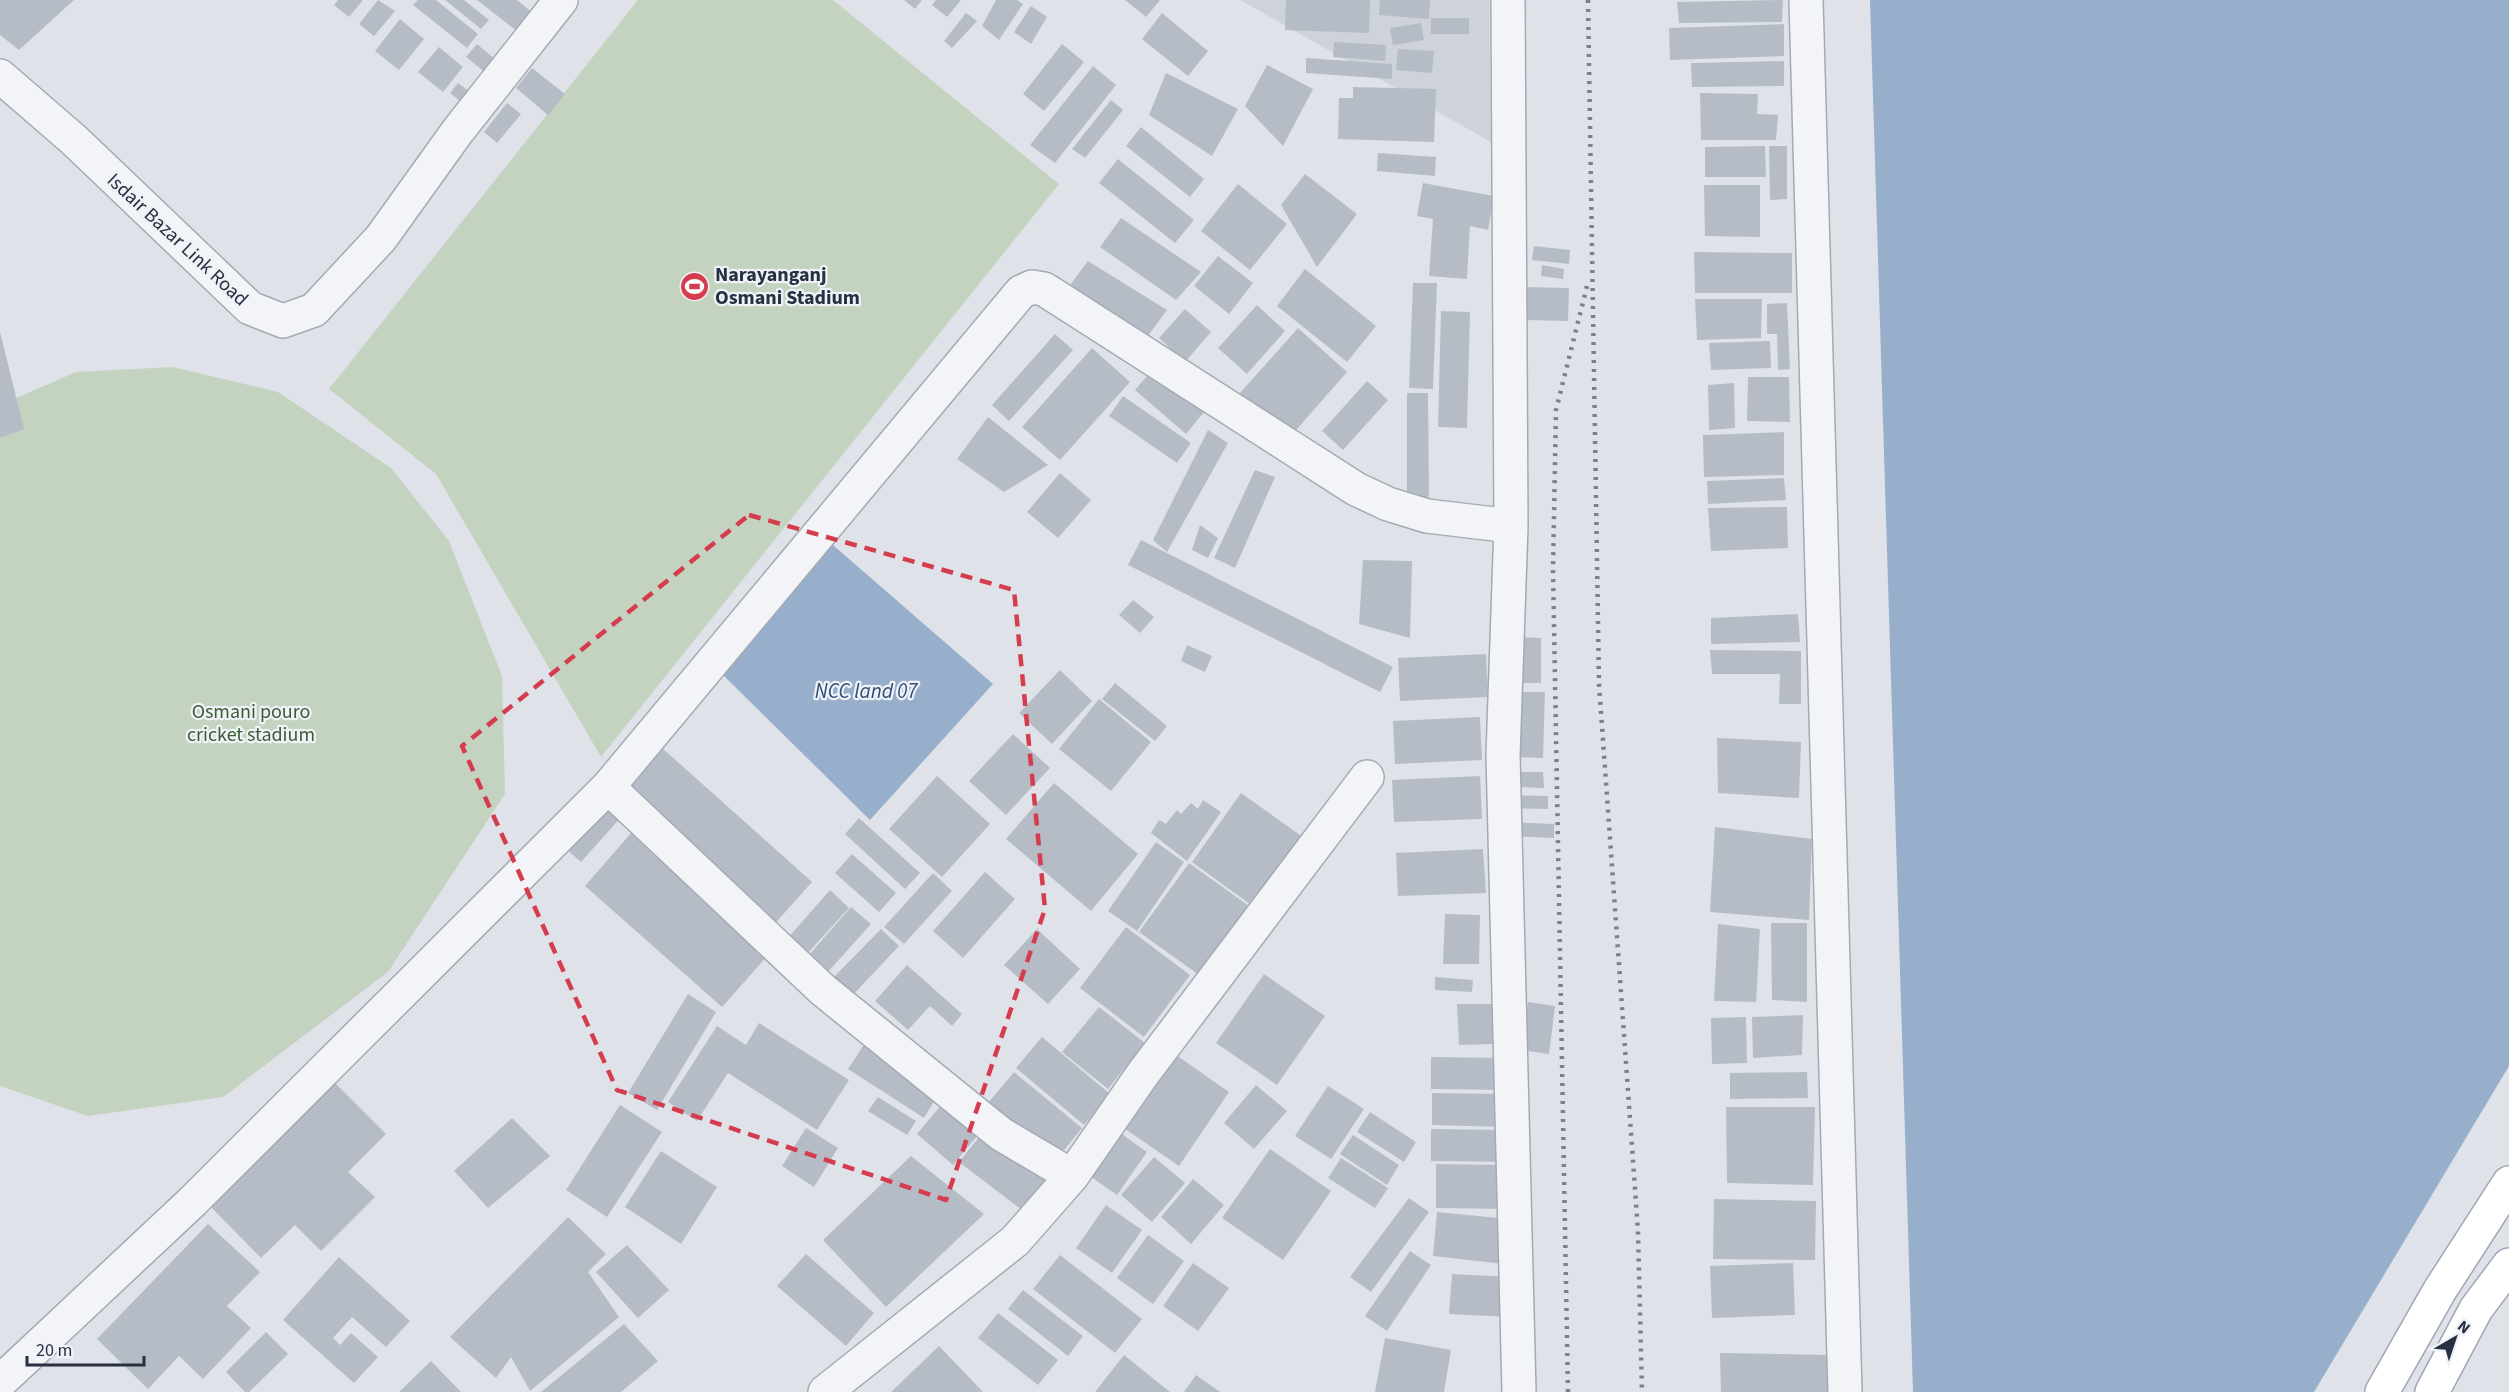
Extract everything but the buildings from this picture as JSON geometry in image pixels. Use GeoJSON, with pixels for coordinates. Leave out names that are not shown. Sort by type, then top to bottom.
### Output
{"type":"FeatureCollection","features":[{"type":"Feature","properties":{"kind":"main road"},"geometry":{"type":"LineString","coordinates":[[2382,1392],[2440,1290],[2509,1183]]}},
{"type":"Feature","properties":{"kind":"main road"},"geometry":{"type":"LineString","coordinates":[[2432,1392],[2476,1309],[2509,1265]]}},
{"type":"Feature","properties":{"kind":"street","name":"Isdair Bazar Link Road"},"geometry":{"type":"LineString","coordinates":[[0,76],[74,140],[250,308],[283,321],[314,310],[381,238],[457,132],[561,0]]}},
{"type":"Feature","properties":{"kind":"street"},"geometry":{"type":"LineString","coordinates":[[1508,0],[1511,526],[1503,755],[1519,1392]]}},
{"type":"Feature","properties":{"kind":"street"},"geometry":{"type":"LineString","coordinates":[[1806,0],[1845,1392]]}},
{"type":"Feature","properties":{"kind":"street"},"geometry":{"type":"LineString","coordinates":[[0,1382],[192,1202],[608,787],[1021,292],[1032,287],[1044,289],[1356,489],[1388,504],[1427,516],[1511,526]]}},
{"type":"Feature","properties":{"kind":"street"},"geometry":{"type":"LineString","coordinates":[[825,1392],[1015,1241],[1072,1176],[1142,1075],[1367,777]]}},
{"type":"Feature","properties":{"kind":"street"},"geometry":{"type":"LineString","coordinates":[[608,787],[823,990],[1001,1134],[1072,1176]]}},
{"type":"Feature","properties":{"kind":"highlighted area"},"geometry":{"type":"Polygon","coordinates":[[[749,515],[1014,590],[1045,909],[946,1200],[617,1090],[462,746],[749,515]]]}},
{"type":"Feature","properties":{"kind":"shaded area"},"geometry":{"type":"Polygon","coordinates":[[[1240,0],[1489,0],[1491,142],[1240,0]]]}},
{"type":"Feature","properties":{"kind":"green space","name":"Narayanganj Osmani Stadium"},"geometry":{"type":"Polygon","coordinates":[[[638,0],[833,0],[1059,184],[601,757],[436,474],[329,389],[638,0]]]}},
{"type":"Feature","properties":{"kind":"green space","name":"Osmani pouro cricket stadium"},"geometry":{"type":"Polygon","coordinates":[[[173,367],[278,392],[391,468],[449,541],[502,676],[505,794],[388,972],[223,1097],[88,1116],[0,1086],[0,405],[76,372],[173,367]]]}},
{"type":"Feature","properties":{"kind":"water"},"geometry":{"type":"Polygon","coordinates":[[[1870,0],[2509,0],[2509,1066],[2314,1392],[1913,1392],[1870,0]]]}},
{"type":"Feature","properties":{"kind":"water","name":"NCC land 07"},"geometry":{"type":"Polygon","coordinates":[[[826,539],[993,684],[870,820],[720,672],[826,539]]]}},
{"type":"Feature","properties":{"kind":"railway"},"geometry":{"type":"LineString","coordinates":[[1588,0],[1599,684],[1638,1231],[1642,1392]]}},
{"type":"Feature","properties":{"kind":"railway"},"geometry":{"type":"LineString","coordinates":[[1568,1392],[1553,570],[1556,410],[1588,282]]}},
{"type":"Feature","properties":{"kind":"place","name":"Narayanganj Osmani Stadium"},"geometry":{"type":"Point","coordinates":[694,286]}}]}
